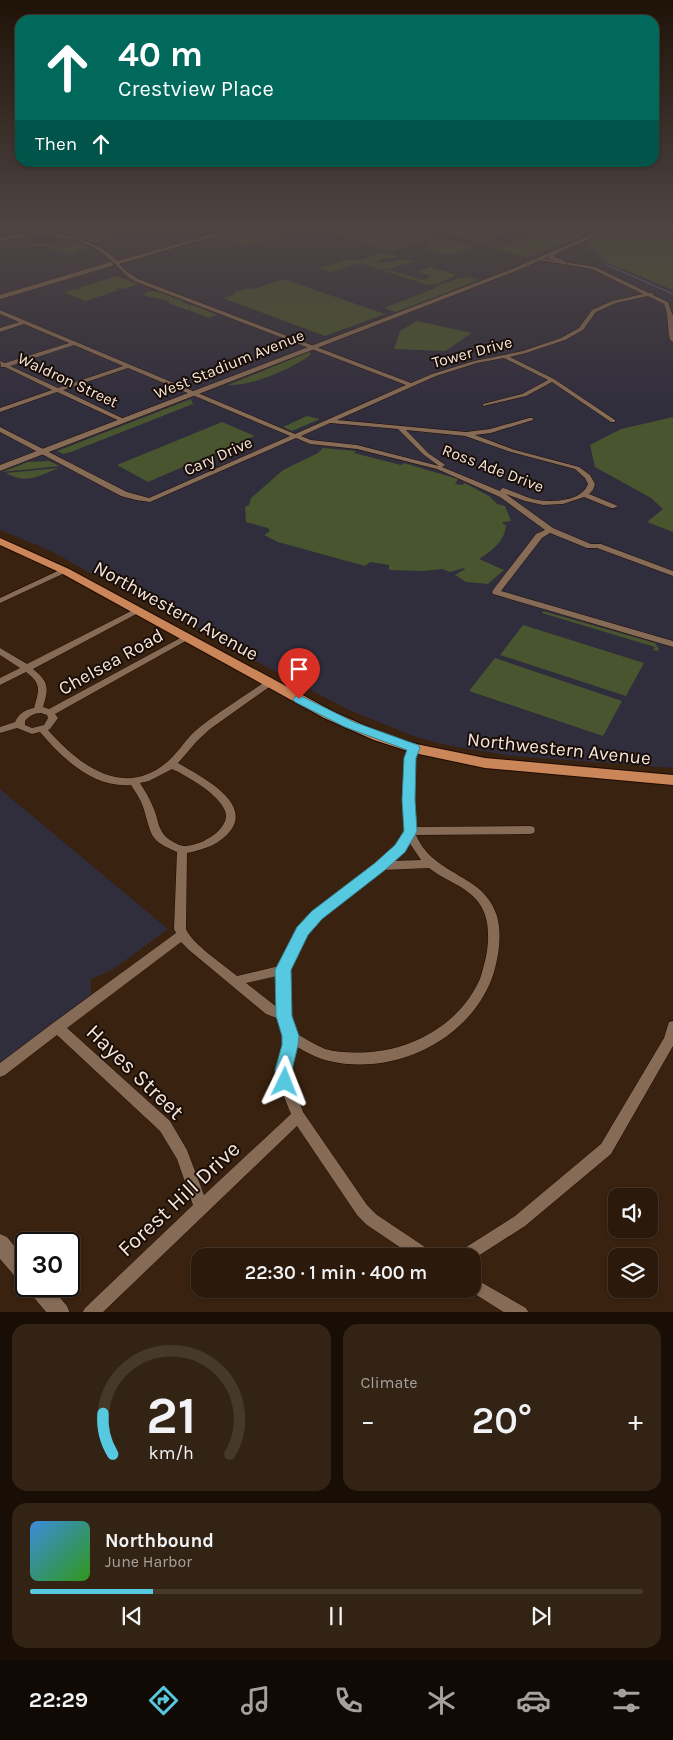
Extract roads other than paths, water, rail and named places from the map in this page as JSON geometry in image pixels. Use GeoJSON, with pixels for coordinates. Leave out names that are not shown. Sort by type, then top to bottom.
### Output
{"type":"FeatureCollection","features":[{"type":"Feature","properties":{"kind":"main road","name":"Northwestern Avenue"},"geometry":{"type":"LineString","coordinates":[[0,536],[24,545],[59,565],[65,571]]}},
{"type":"Feature","properties":{"kind":"main road","name":"Northwestern Avenue"},"geometry":{"type":"LineString","coordinates":[[0,541],[53,568],[65,571],[349,725],[414,748],[485,763],[673,780]]}},
{"type":"Feature","properties":{"kind":"street"},"geometry":{"type":"LineString","coordinates":[[0,297],[30,288]]}},
{"type":"Feature","properties":{"kind":"street"},"geometry":{"type":"LineString","coordinates":[[158,288],[412,385]]}},
{"type":"Feature","properties":{"kind":"street","name":"West Stadium Avenue"},"geometry":{"type":"LineString","coordinates":[[0,468],[465,288]]}},
{"type":"Feature","properties":{"kind":"street"},"geometry":{"type":"LineString","coordinates":[[639,288],[666,302],[670,308],[670,329],[673,340]]}},
{"type":"Feature","properties":{"kind":"street","name":"Tower Drive"},"geometry":{"type":"LineString","coordinates":[[296,436],[412,385],[461,366],[541,347],[569,336],[581,329],[591,313],[604,306],[651,294]]}},
{"type":"Feature","properties":{"kind":"street"},"geometry":{"type":"LineString","coordinates":[[0,312],[296,436],[313,442],[357,447],[439,468],[503,495],[550,530],[673,574]]}},
{"type":"Feature","properties":{"kind":"street"},"geometry":{"type":"LineString","coordinates":[[0,330],[24,322]]}},
{"type":"Feature","properties":{"kind":"street"},"geometry":{"type":"LineString","coordinates":[[2,365],[74,343]]}},
{"type":"Feature","properties":{"kind":"street"},"geometry":{"type":"LineString","coordinates":[[504,356],[552,380],[613,420]]}},
{"type":"Feature","properties":{"kind":"street","name":"Waldron Street"},"geometry":{"type":"LineString","coordinates":[[2,365],[124,421]]}},
{"type":"Feature","properties":{"kind":"street"},"geometry":{"type":"LineString","coordinates":[[0,410],[127,366]]}},
{"type":"Feature","properties":{"kind":"street"},"geometry":{"type":"LineString","coordinates":[[485,405],[524,395],[552,380]]}},
{"type":"Feature","properties":{"kind":"street","name":"Ross Ade Drive"},"geometry":{"type":"LineString","coordinates":[[329,421],[466,434],[491,432],[531,418]]}},
{"type":"Feature","properties":{"kind":"street"},"geometry":{"type":"LineString","coordinates":[[0,429],[44,452]]}},
{"type":"Feature","properties":{"kind":"street","name":"Ross Ade Drive"},"geometry":{"type":"LineString","coordinates":[[401,429],[432,459],[526,499],[554,503],[566,502],[585,495],[590,489],[591,482],[584,472],[577,468],[514,451],[466,434]]}},
{"type":"Feature","properties":{"kind":"street","name":"Cary Drive"},"geometry":{"type":"LineString","coordinates":[[44,452],[124,494],[150,500],[296,436]]}},
{"type":"Feature","properties":{"kind":"street"},"geometry":{"type":"LineString","coordinates":[[585,495],[614,506]]}},
{"type":"Feature","properties":{"kind":"street"},"geometry":{"type":"LineString","coordinates":[[550,530],[539,536],[496,592],[673,644]]}},
{"type":"Feature","properties":{"kind":"street"},"geometry":{"type":"LineString","coordinates":[[0,601],[65,571]]}},
{"type":"Feature","properties":{"kind":"street"},"geometry":{"type":"LineString","coordinates":[[0,682],[138,611]]}},
{"type":"Feature","properties":{"kind":"street","name":"Chelsea Road"},"geometry":{"type":"LineString","coordinates":[[50,713],[187,638]]}},
{"type":"Feature","properties":{"kind":"street"},"geometry":{"type":"LineString","coordinates":[[0,651],[42,683],[43,694],[38,710]]}},
{"type":"Feature","properties":{"kind":"street"},"geometry":{"type":"LineString","coordinates":[[43,730],[61,751],[93,773],[105,779],[118,782],[134,781],[151,777],[172,764],[200,732],[269,683]]}},
{"type":"Feature","properties":{"kind":"street"},"geometry":{"type":"LineString","coordinates":[[0,730],[19,724],[24,715],[38,710],[50,713],[53,718],[52,722],[43,730],[28,731],[19,724]]}},
{"type":"Feature","properties":{"kind":"street"},"geometry":{"type":"LineString","coordinates":[[290,1036],[330,1056],[369,1058],[393,1055],[422,1046],[446,1032],[461,1018],[482,989],[489,972],[494,928],[490,911],[479,894],[431,864],[415,843],[410,831],[408,800],[410,758],[414,748]]}},
{"type":"Feature","properties":{"kind":"street"},"geometry":{"type":"LineString","coordinates":[[134,781],[149,808],[155,832],[166,842],[182,850],[194,849],[218,838],[227,830],[232,820],[229,805],[221,797],[172,764]]}},
{"type":"Feature","properties":{"kind":"street"},"geometry":{"type":"LineString","coordinates":[[410,831],[530,830]]}},
{"type":"Feature","properties":{"kind":"street"},"geometry":{"type":"LineString","coordinates":[[410,831],[400,848],[317,915],[303,931],[283,970],[284,1016],[290,1036],[290,1045],[283,1070],[285,1082],[298,1116],[362,1210],[372,1220],[414,1248]]}},
{"type":"Feature","properties":{"kind":"street"},"geometry":{"type":"LineString","coordinates":[[182,850],[180,929],[182,935],[193,947],[270,1010],[284,1016]]}},
{"type":"Feature","properties":{"kind":"street"},"geometry":{"type":"LineString","coordinates":[[380,866],[431,864]]}},
{"type":"Feature","properties":{"kind":"street"},"geometry":{"type":"LineString","coordinates":[[0,1071],[182,935]]}},
{"type":"Feature","properties":{"kind":"street"},"geometry":{"type":"LineString","coordinates":[[235,981],[283,970]]}},
{"type":"Feature","properties":{"kind":"street"},"geometry":{"type":"LineString","coordinates":[[478,1248],[520,1222],[606,1148],[670,1039],[673,1026]]}},
{"type":"Feature","properties":{"kind":"street","name":"Hayes Street"},"geometry":{"type":"LineString","coordinates":[[57,1027],[165,1126],[184,1156],[201,1207]]}},
{"type":"Feature","properties":{"kind":"street","name":"Forest Hill Drive"},"geometry":{"type":"LineString","coordinates":[[90,1312],[298,1116]]}},
{"type":"Feature","properties":{"kind":"street"},"geometry":{"type":"LineString","coordinates":[[0,1244],[15,1261]]}},
{"type":"Feature","properties":{"kind":"street"},"geometry":{"type":"LineString","coordinates":[[481,1289],[521,1312]]}},
{"type":"Feature","properties":{"kind":"street"},"geometry":{"type":"LineString","coordinates":[[47,1297],[60,1312]]}},
{"type":"Feature","properties":{"kind":"waterway"},"geometry":{"type":"LineString","coordinates":[[660,288],[673,294]]}}]}
